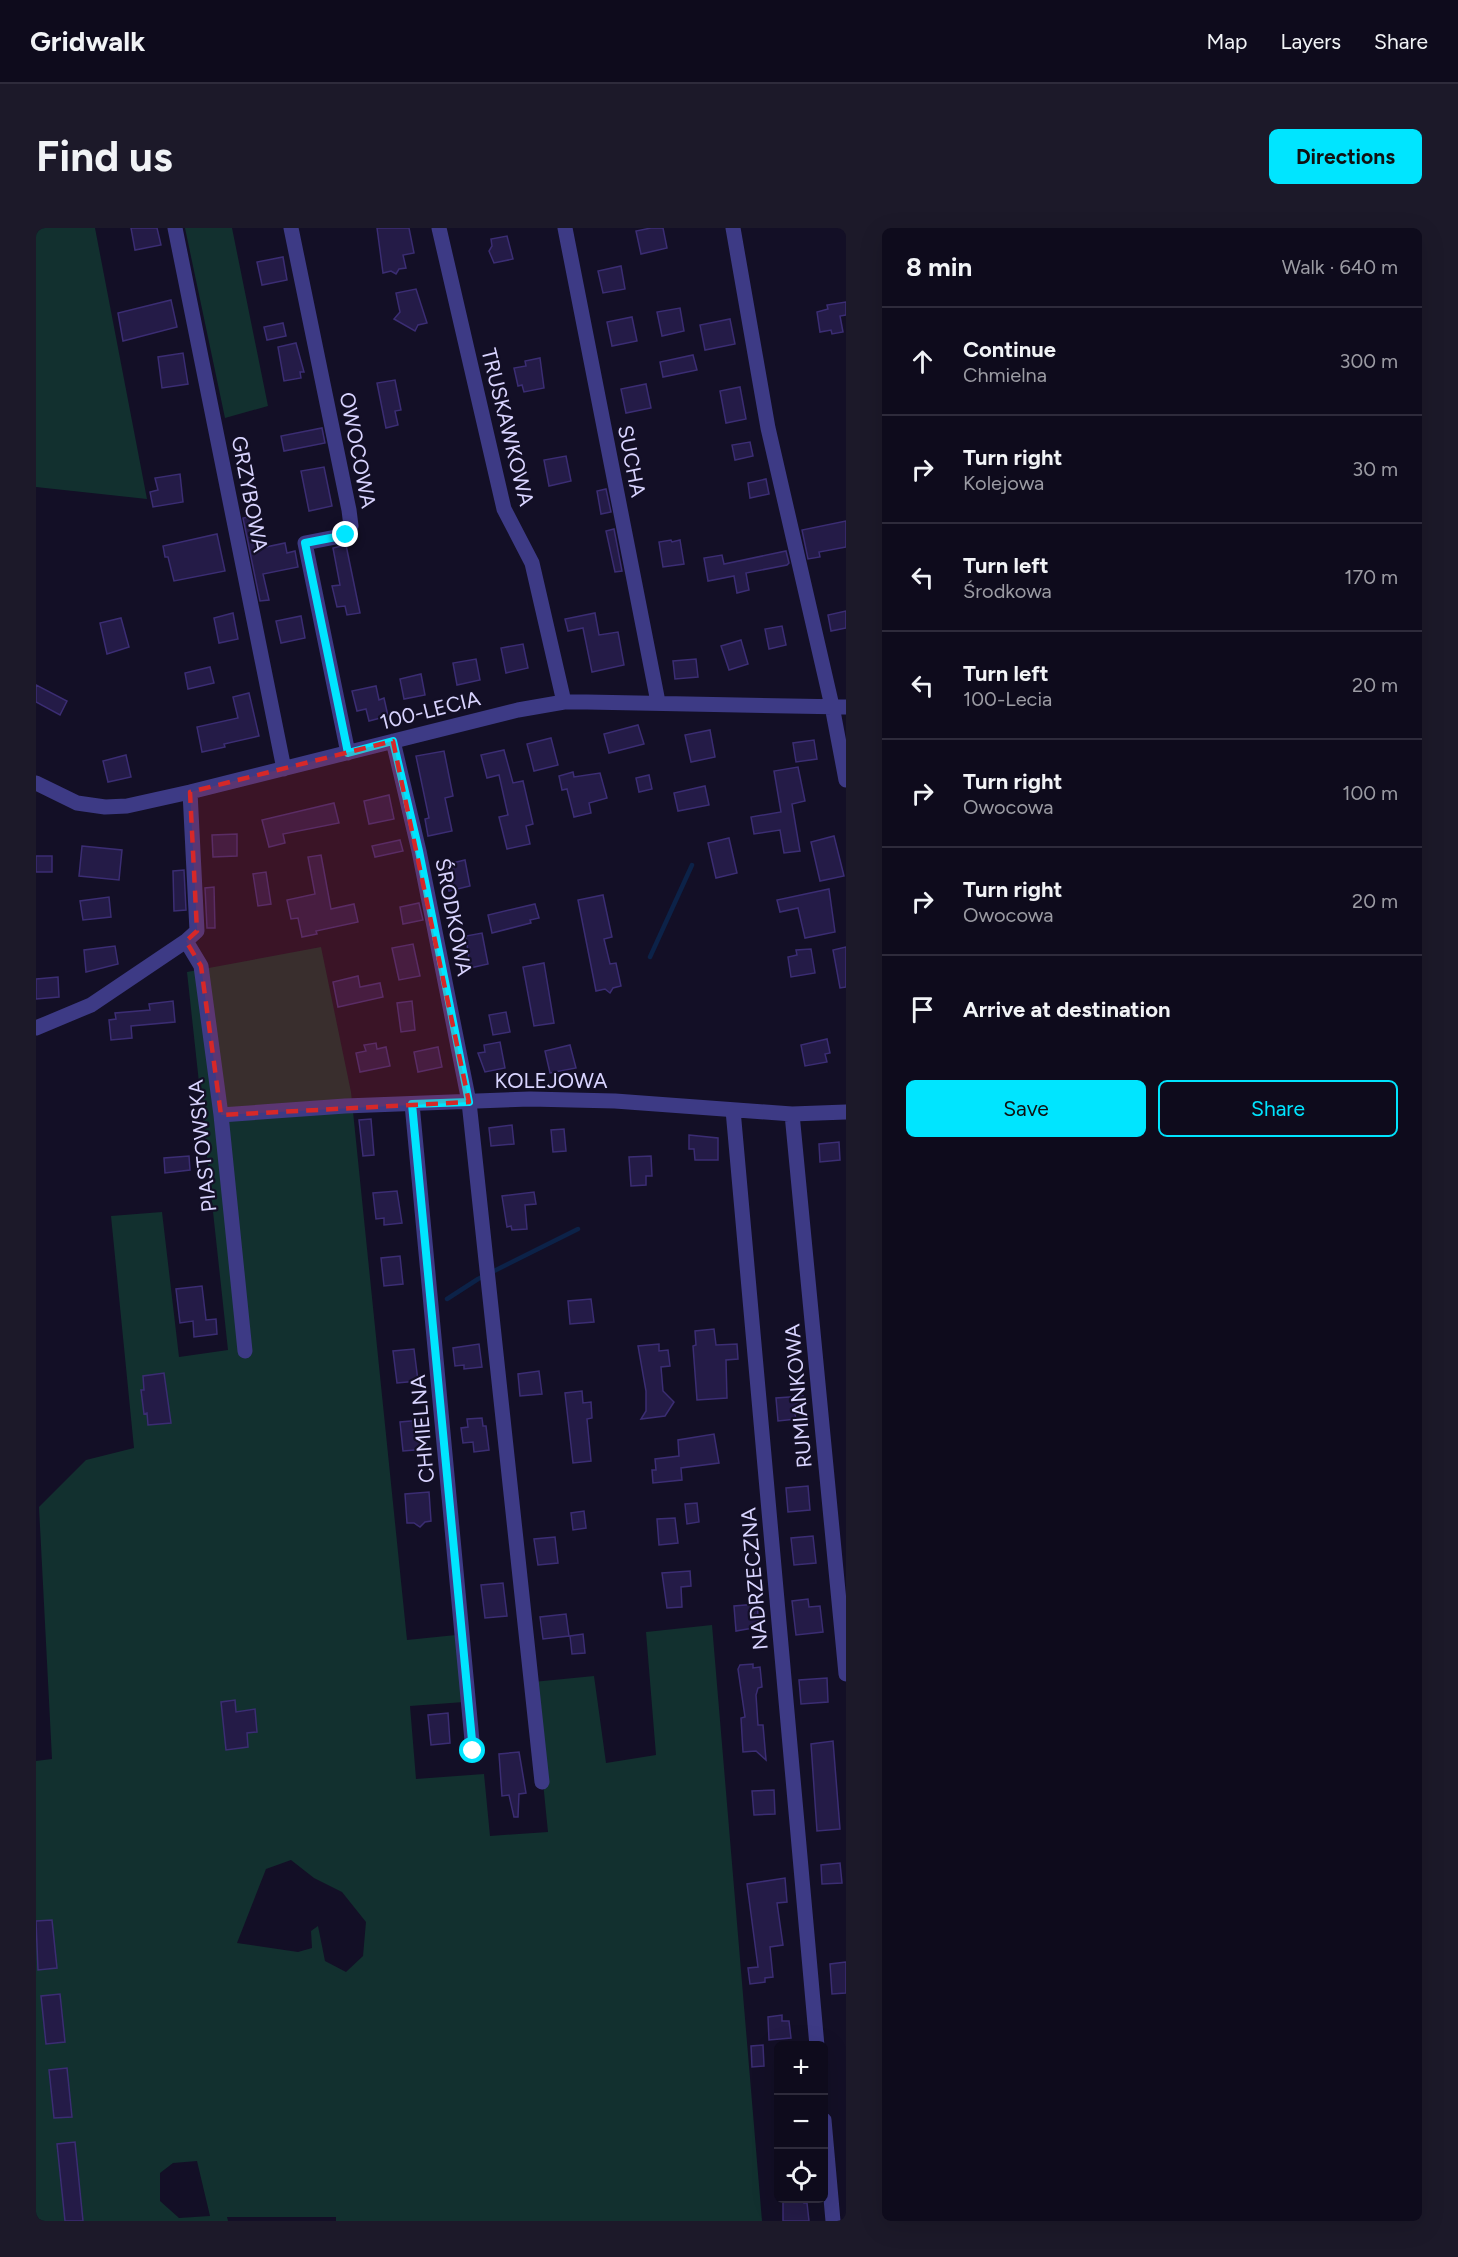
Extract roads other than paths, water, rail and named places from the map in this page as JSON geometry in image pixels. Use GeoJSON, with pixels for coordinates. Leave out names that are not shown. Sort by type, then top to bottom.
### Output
{"type":"FeatureCollection","features":[{"type":"Feature","properties":{"kind":"street","name":"GRZYBOWA"},"geometry":{"type":"LineString","coordinates":[[175,228],[284,769]]}},
{"type":"Feature","properties":{"kind":"street","name":"OWOCOWA"},"geometry":{"type":"LineString","coordinates":[[291,228],[351,526],[346,535],[305,543],[348,753]]}},
{"type":"Feature","properties":{"kind":"street","name":"TRUSKAWKOWA"},"geometry":{"type":"LineString","coordinates":[[439,228],[504,509],[532,563],[564,702]]}},
{"type":"Feature","properties":{"kind":"street","name":"SUCHA"},"geometry":{"type":"LineString","coordinates":[[565,228],[658,702]]}},
{"type":"Feature","properties":{"kind":"street"},"geometry":{"type":"LineString","coordinates":[[733,228],[768,428],[839,707],[846,780]]}},
{"type":"Feature","properties":{"kind":"street","name":"100-LECIA"},"geometry":{"type":"LineString","coordinates":[[36,783],[76,803],[105,807],[127,806],[518,710],[564,702],[839,707]]}},
{"type":"Feature","properties":{"kind":"street","name":"ŚRODKOWA"},"geometry":{"type":"LineString","coordinates":[[393,741],[419,851],[469,1102],[542,1782]]}},
{"type":"Feature","properties":{"kind":"street"},"geometry":{"type":"LineString","coordinates":[[36,1028],[91,1005],[186,941],[197,930],[190,792]]}},
{"type":"Feature","properties":{"kind":"street","name":"PIASTOWSKA"},"geometry":{"type":"LineString","coordinates":[[186,941],[201,966],[221,1115],[244,1351]]}},
{"type":"Feature","properties":{"kind":"street","name":"KOLEJOWA"},"geometry":{"type":"LineString","coordinates":[[221,1115],[345,1106],[530,1099],[615,1101],[792,1114],[846,1112]]}},
{"type":"Feature","properties":{"kind":"street","name":"CHMIELNA"},"geometry":{"type":"LineString","coordinates":[[412,1104],[473,1751]]}},
{"type":"Feature","properties":{"kind":"street","name":"NADRZECZNA"},"geometry":{"type":"LineString","coordinates":[[733,1110],[817,2041]]}},
{"type":"Feature","properties":{"kind":"street","name":"RUMIANKOWA"},"geometry":{"type":"LineString","coordinates":[[792,1114],[846,1674]]}},
{"type":"Feature","properties":{"kind":"street"},"geometry":{"type":"LineString","coordinates":[[827,2149],[833,2221]]}},
{"type":"Feature","properties":{"kind":"waterway"},"geometry":{"type":"LineString","coordinates":[[650,957],[692,865]]}},
{"type":"Feature","properties":{"kind":"waterway"},"geometry":{"type":"LineString","coordinates":[[447,1299],[478,1279],[578,1229]]}}]}
